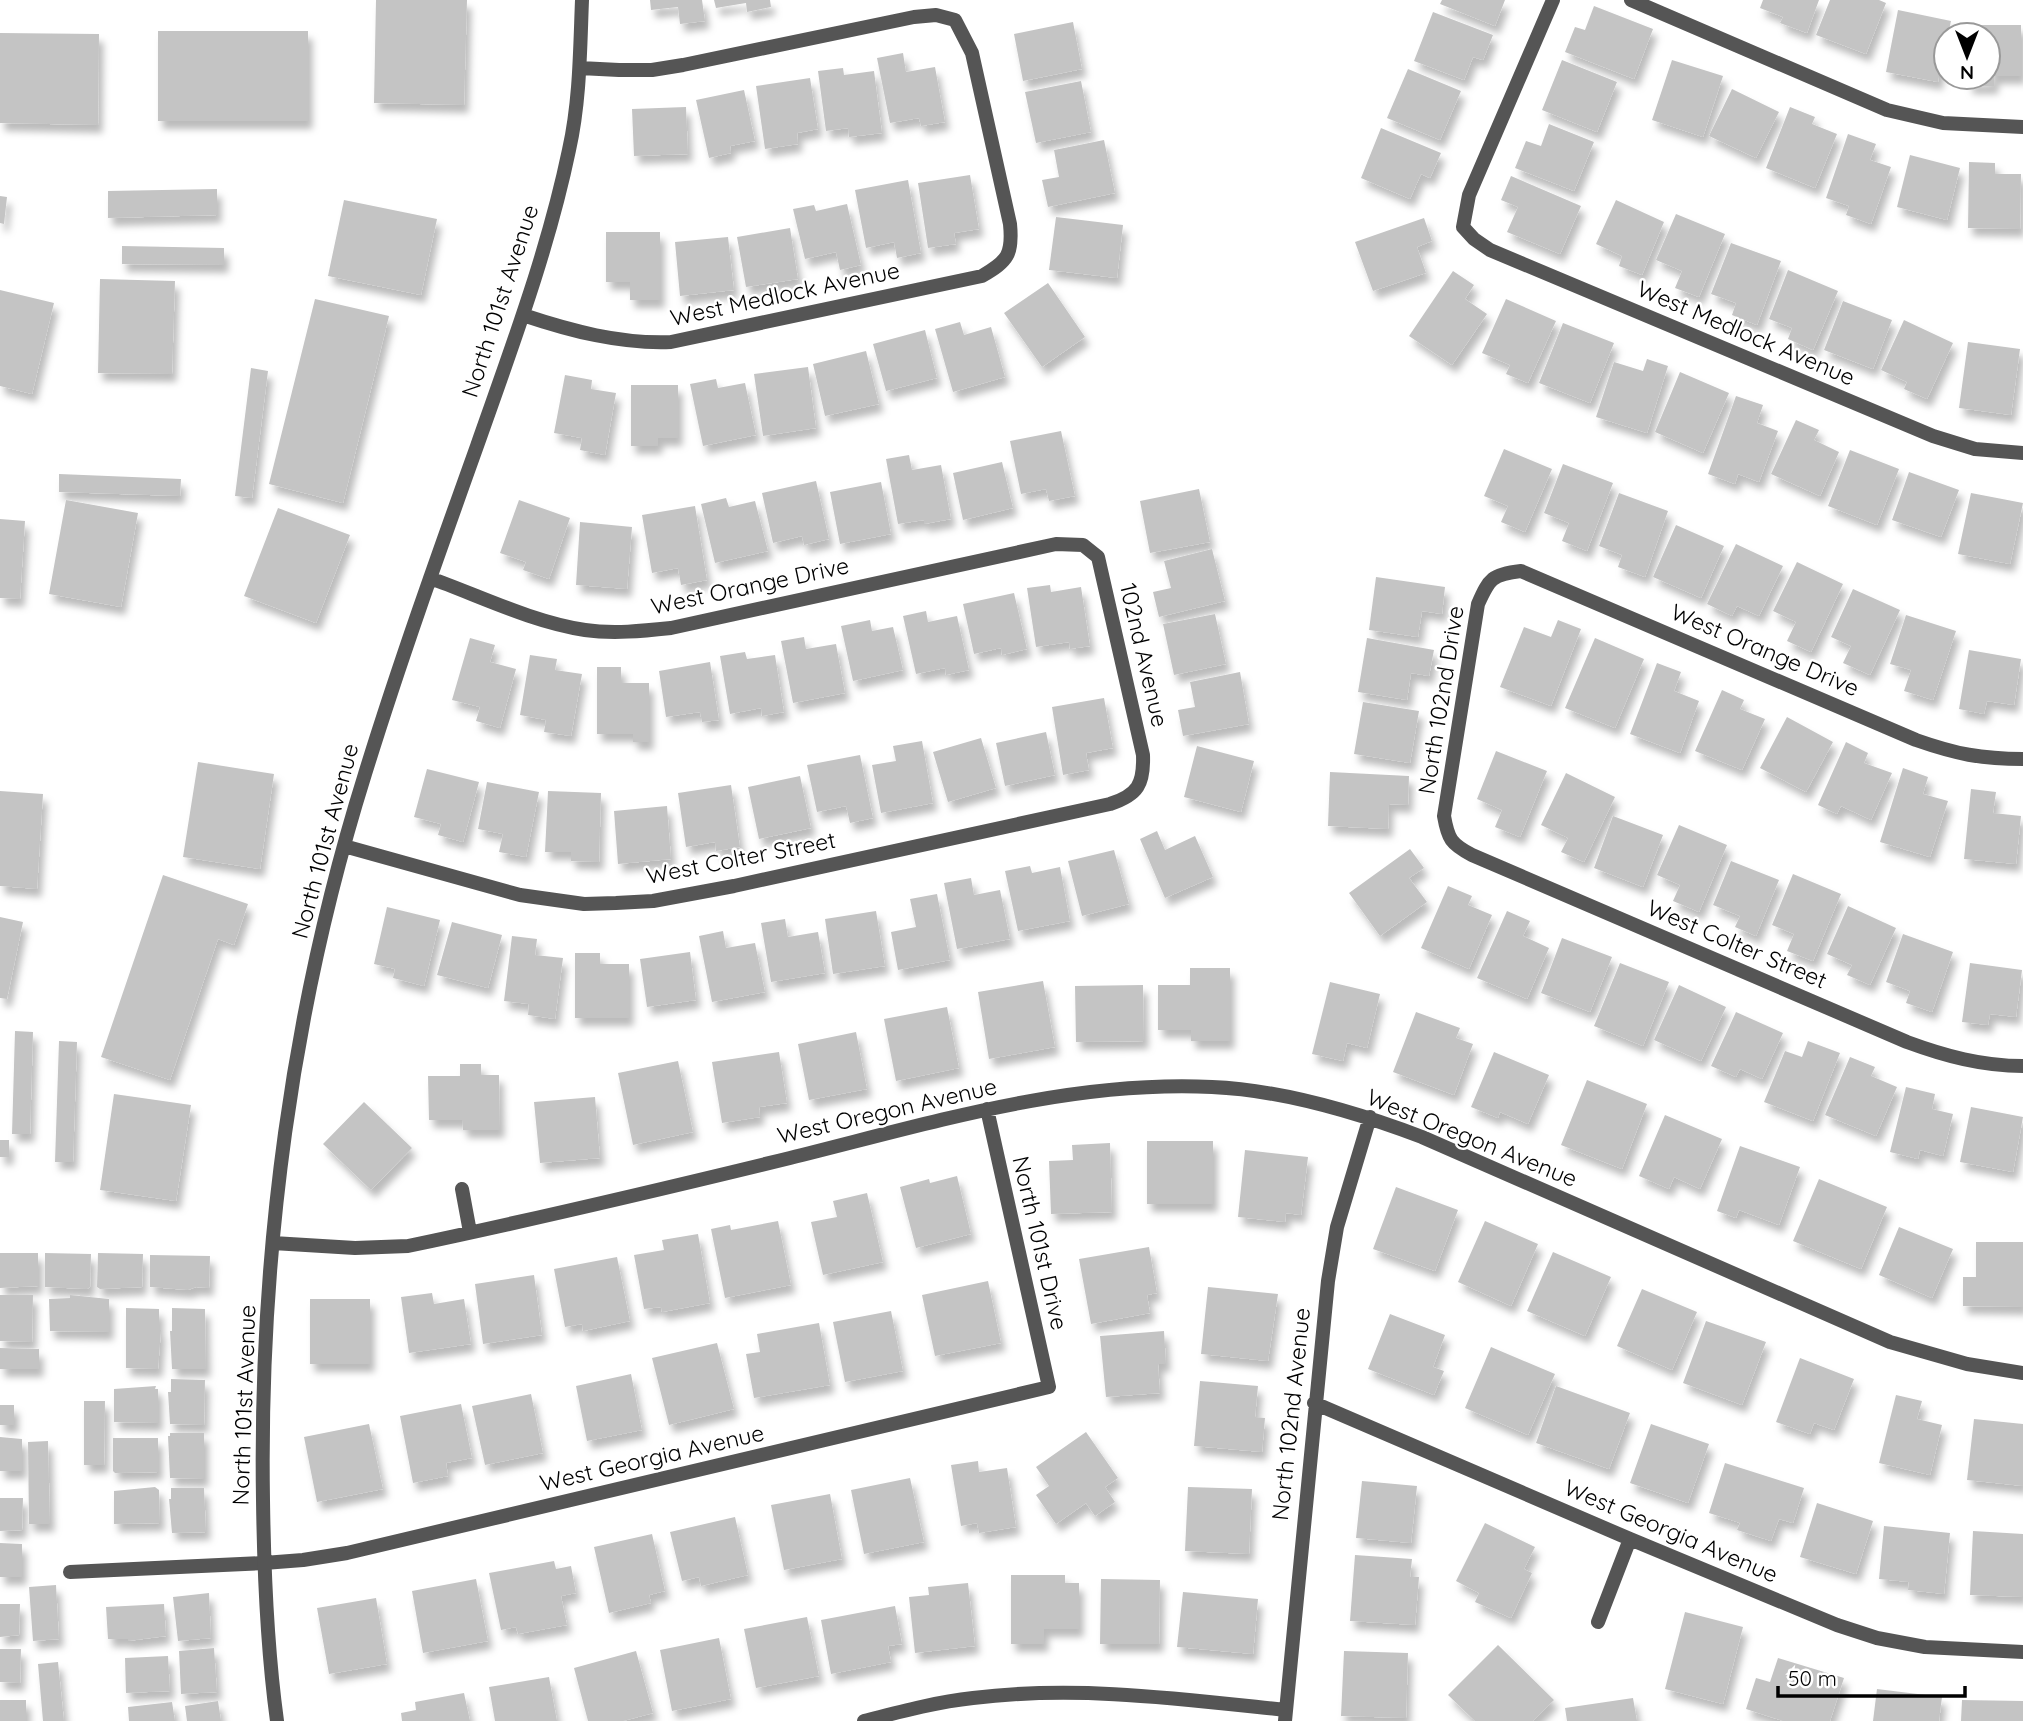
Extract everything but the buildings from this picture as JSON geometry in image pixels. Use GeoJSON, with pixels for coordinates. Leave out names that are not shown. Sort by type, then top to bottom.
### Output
{"type":"FeatureCollection","features":[{"type":"Feature","properties":{"kind":"street","name":"North 101st Avenue"},"geometry":{"type":"LineString","coordinates":[[277,1721],[264,1563],[262,1429],[273,1243],[300,1036],[314,964],[365,774],[430,578],[523,315],[569,151],[580,68],[582,0]]}},
{"type":"Feature","properties":{"kind":"street","name":"West Medlock Avenue"},"geometry":{"type":"LineString","coordinates":[[1553,0],[1469,195],[1463,227],[1474,239],[1490,250],[1933,436],[1975,449],[2023,453]]}},
{"type":"Feature","properties":{"kind":"street"},"geometry":{"type":"LineString","coordinates":[[1631,0],[1887,110],[1943,123],[2023,127]]}},
{"type":"Feature","properties":{"kind":"street","name":"West Medlock Avenue"},"geometry":{"type":"LineString","coordinates":[[523,315],[610,338],[671,342],[982,276],[1009,256],[1012,240],[1010,224],[972,53],[955,20],[936,15],[914,17],[652,70],[580,68]]}},
{"type":"Feature","properties":{"kind":"street","name":"West Orange Drive"},"geometry":{"type":"LineString","coordinates":[[430,578],[560,624],[585,630],[647,631],[1056,544],[1083,545]]}},
{"type":"Feature","properties":{"kind":"street","name":"102nd Avenue"},"geometry":{"type":"LineString","coordinates":[[1083,545],[1098,557],[1143,755],[1141,783]]}},
{"type":"Feature","properties":{"kind":"street","name":"West Orange Drive"},"geometry":{"type":"LineString","coordinates":[[1493,577],[1521,571],[1535,575],[1916,740],[1956,754],[1975,758],[2023,760]]}},
{"type":"Feature","properties":{"kind":"street","name":"North 102nd Drive"},"geometry":{"type":"LineString","coordinates":[[1447,833],[1444,816],[1478,604],[1493,577]]}},
{"type":"Feature","properties":{"kind":"street","name":"West Colter Street"},"geometry":{"type":"LineString","coordinates":[[344,846],[520,895],[584,904],[653,901],[734,886],[1110,804],[1126,799],[1141,783]]}},
{"type":"Feature","properties":{"kind":"street","name":"West Colter Street"},"geometry":{"type":"LineString","coordinates":[[1447,833],[1455,847],[1472,855],[1907,1042],[1943,1055],[1982,1063],[2023,1066]]}},
{"type":"Feature","properties":{"kind":"street","name":"West Oregon Avenue"},"geometry":{"type":"LineString","coordinates":[[273,1243],[355,1248],[408,1246],[987,1110],[1103,1089],[1213,1087],[1266,1093],[1370,1117],[1422,1137],[1890,1342],[1967,1364],[2023,1373]]}},
{"type":"Feature","properties":{"kind":"street","name":"North 101st Drive"},"geometry":{"type":"LineString","coordinates":[[987,1110],[1049,1387]]}},
{"type":"Feature","properties":{"kind":"street","name":"North 102nd Avenue"},"geometry":{"type":"LineString","coordinates":[[1285,1716],[1328,1281],[1337,1227],[1370,1117]]}},
{"type":"Feature","properties":{"kind":"street"},"geometry":{"type":"LineString","coordinates":[[462,1189],[470,1232]]}},
{"type":"Feature","properties":{"kind":"street","name":"West Georgia Avenue"},"geometry":{"type":"LineString","coordinates":[[70,1572],[264,1563],[347,1553],[1049,1387]]}},
{"type":"Feature","properties":{"kind":"street","name":"West Georgia Avenue"},"geometry":{"type":"LineString","coordinates":[[1314,1403],[1837,1625],[1877,1638],[1925,1647],[2023,1652]]}},
{"type":"Feature","properties":{"kind":"street"},"geometry":{"type":"LineString","coordinates":[[1598,1622],[1630,1539]]}},
{"type":"Feature","properties":{"kind":"street"},"geometry":{"type":"LineString","coordinates":[[864,1721],[903,1716],[971,1698],[1034,1693],[1170,1698],[1285,1716]]}}]}
